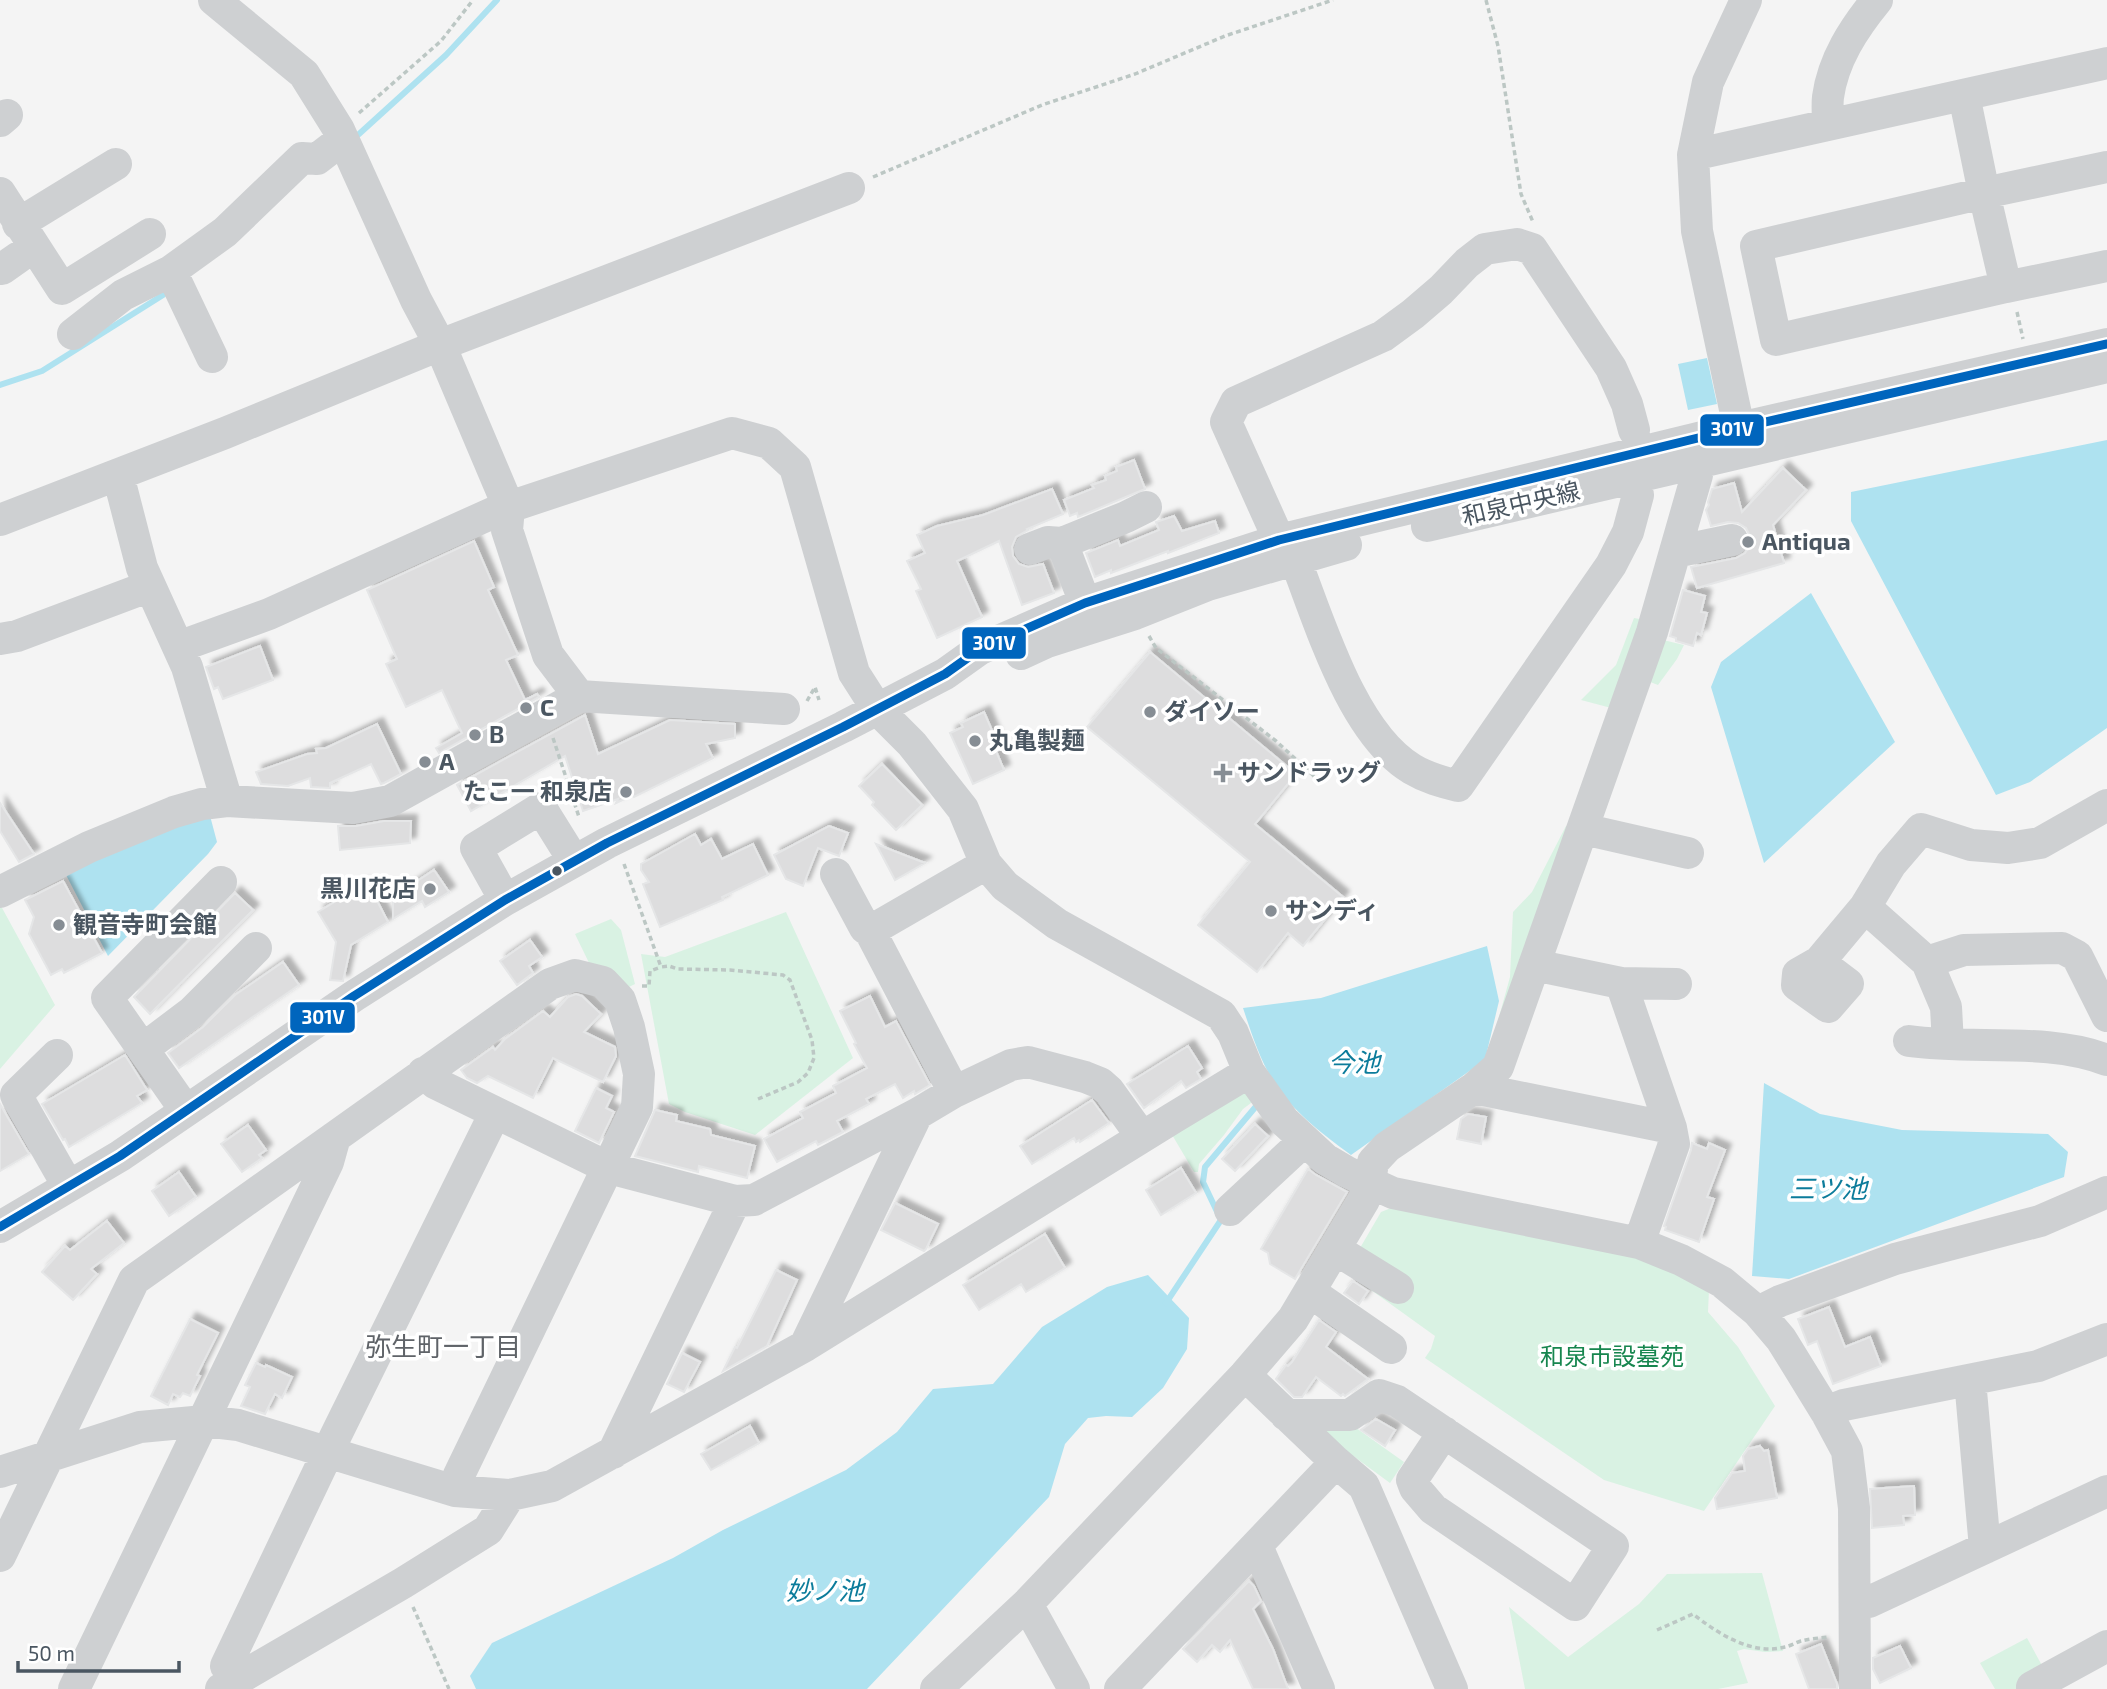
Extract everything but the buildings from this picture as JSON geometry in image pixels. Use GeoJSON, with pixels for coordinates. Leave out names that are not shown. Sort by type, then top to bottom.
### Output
{"type":"FeatureCollection","features":[{"type":"Feature","properties":{"kind":"street"},"geometry":{"type":"LineString","coordinates":[[214,0],[304,75],[341,135],[416,300],[440,345],[509,508],[507,530],[548,655],[579,696]]}},
{"type":"Feature","properties":{"kind":"street"},"geometry":{"type":"LineString","coordinates":[[1739,428],[1697,231],[1693,155],[1708,82],[1746,0]]}},
{"type":"Feature","properties":{"kind":"street"},"geometry":{"type":"LineString","coordinates":[[1828,124],[1828,97],[1838,58],[1877,0]]}},
{"type":"Feature","properties":{"kind":"street"},"geometry":{"type":"LineString","coordinates":[[1693,155],[2107,63]]}},
{"type":"Feature","properties":{"kind":"street"},"geometry":{"type":"LineString","coordinates":[[1964,95],[1984,193],[2008,287]]}},
{"type":"Feature","properties":{"kind":"street"},"geometry":{"type":"LineString","coordinates":[[73,334],[122,295],[171,271],[225,232],[302,158],[317,159],[341,135]]}},
{"type":"Feature","properties":{"kind":"street"},"geometry":{"type":"LineString","coordinates":[[9,224],[116,164]]}},
{"type":"Feature","properties":{"kind":"street"},"geometry":{"type":"LineString","coordinates":[[2107,167],[1756,246],[1776,340],[2107,266]]}},
{"type":"Feature","properties":{"kind":"street"},"geometry":{"type":"LineString","coordinates":[[0,520],[440,345],[849,188]]}},
{"type":"Feature","properties":{"kind":"street"},"geometry":{"type":"LineString","coordinates":[[0,193],[18,269]]}},
{"type":"Feature","properties":{"kind":"street"},"geometry":{"type":"LineString","coordinates":[[9,224],[62,289],[150,234]]}},
{"type":"Feature","properties":{"kind":"street"},"geometry":{"type":"LineString","coordinates":[[1634,430],[1627,404],[1611,368],[1532,250],[1517,244],[1485,249],[1413,314],[1383,336],[1236,402],[1226,422],[1287,549],[1352,702],[1388,749],[1411,768],[1438,782],[1458,786],[1611,565],[1628,532],[1638,495]]}},
{"type":"Feature","properties":{"kind":"street"},"geometry":{"type":"LineString","coordinates":[[171,271],[212,357]]}},
{"type":"Feature","properties":{"kind":"street","name":"和泉中央線"},"geometry":{"type":"LineString","coordinates":[[0,1227],[120,1156],[354,996],[505,900],[574,861],[595,834],[877,709],[945,674],[980,649],[1085,603],[1739,428],[2107,344]]}},
{"type":"Feature","properties":{"kind":"street","name":"和泉中央線"},"geometry":{"type":"LineString","coordinates":[[945,674],[1012,658],[1047,642],[1135,614],[1287,549],[1320,551],[2107,367]]}},
{"type":"Feature","properties":{"kind":"street"},"geometry":{"type":"LineString","coordinates":[[178,647],[269,614],[497,511],[732,433],[769,443],[795,467],[854,673],[877,709],[912,744],[963,809],[986,864],[1005,886],[1057,924],[1221,1014],[1233,1033],[1250,1072],[1284,1121],[1325,1159],[1370,1184],[1393,1193],[1639,1243],[1681,1259],[1722,1282],[1758,1312],[1781,1339],[1847,1451],[1854,1508],[1855,1689]]}},
{"type":"Feature","properties":{"kind":"street"},"geometry":{"type":"LineString","coordinates":[[936,1689],[1027,1604],[1245,1374],[1293,1319],[1364,1200],[1370,1184],[1373,1162],[1387,1147],[1474,1088],[1498,1067],[1652,632],[1697,475],[1697,462]]}},
{"type":"Feature","properties":{"kind":"street"},"geometry":{"type":"LineString","coordinates":[[118,475],[142,568],[187,667],[227,801]]}},
{"type":"Feature","properties":{"kind":"street"},"geometry":{"type":"LineString","coordinates":[[1030,549],[1048,542],[1062,543],[1135,520]]}},
{"type":"Feature","properties":{"kind":"street"},"geometry":{"type":"LineString","coordinates":[[1675,552],[1732,540]]}},
{"type":"Feature","properties":{"kind":"street"},"geometry":{"type":"LineString","coordinates":[[1062,543],[1085,603]]}},
{"type":"Feature","properties":{"kind":"street"},"geometry":{"type":"LineString","coordinates":[[0,639],[17,636],[150,586]]}},
{"type":"Feature","properties":{"kind":"street"},"geometry":{"type":"LineString","coordinates":[[0,892],[89,847],[174,812],[202,804],[227,801],[353,808],[390,801],[579,696],[785,709]]}},
{"type":"Feature","properties":{"kind":"street"},"geometry":{"type":"LineString","coordinates":[[1819,962],[1865,907],[1891,864],[1921,829],[1971,845],[2008,848],[2040,843],[2107,805]]}},
{"type":"Feature","properties":{"kind":"street"},"geometry":{"type":"LineString","coordinates":[[505,900],[476,848],[541,808],[574,861]]}},
{"type":"Feature","properties":{"kind":"street"},"geometry":{"type":"LineString","coordinates":[[1583,829],[1688,853]]}},
{"type":"Feature","properties":{"kind":"street"},"geometry":{"type":"LineString","coordinates":[[870,931],[986,864]]}},
{"type":"Feature","properties":{"kind":"street"},"geometry":{"type":"LineString","coordinates":[[836,874],[865,928],[870,931],[954,1092]]}},
{"type":"Feature","properties":{"kind":"street"},"geometry":{"type":"LineString","coordinates":[[186,1111],[107,998],[221,882]]}},
{"type":"Feature","properties":{"kind":"street"},"geometry":{"type":"LineString","coordinates":[[1865,907],[1927,962],[1946,1007],[1948,1044]]}},
{"type":"Feature","properties":{"kind":"street"},"geometry":{"type":"LineString","coordinates":[[1909,1041],[2074,1049],[2104,1058],[2107,1017],[2077,956],[2064,937],[1964,950],[1927,962]]}},
{"type":"Feature","properties":{"kind":"street"},"geometry":{"type":"LineString","coordinates":[[143,1049],[192,1012],[256,948]]}},
{"type":"Feature","properties":{"kind":"street"},"geometry":{"type":"LineString","coordinates":[[1534,965],[1621,982],[1676,984]]}},
{"type":"Feature","properties":{"kind":"street"},"geometry":{"type":"LineString","coordinates":[[0,1556],[134,1280],[550,984],[575,975],[603,982],[620,1000],[629,1027],[639,1074],[638,1107],[459,1475],[455,1491]]}},
{"type":"Feature","properties":{"kind":"street"},"geometry":{"type":"LineString","coordinates":[[1621,982],[1671,1128],[1674,1144],[1639,1243]]}},
{"type":"Feature","properties":{"kind":"street"},"geometry":{"type":"LineString","coordinates":[[57,1055],[16,1095],[68,1186]]}},
{"type":"Feature","properties":{"kind":"street"},"geometry":{"type":"LineString","coordinates":[[423,1073],[435,1083],[609,1168],[734,1201],[754,1200],[954,1092],[1011,1065],[1028,1062],[1100,1083],[1109,1091],[1142,1137]]}},
{"type":"Feature","properties":{"kind":"street"},"geometry":{"type":"LineString","coordinates":[[0,1472],[140,1427],[204,1421],[238,1424],[455,1491],[510,1495],[552,1486],[805,1346],[1250,1072]]}},
{"type":"Feature","properties":{"kind":"street"},"geometry":{"type":"LineString","coordinates":[[1474,1088],[1671,1128]]}},
{"type":"Feature","properties":{"kind":"street"},"geometry":{"type":"LineString","coordinates":[[495,1113],[226,1665],[229,1684],[488,1531],[510,1495]]}},
{"type":"Feature","properties":{"kind":"street"},"geometry":{"type":"LineString","coordinates":[[805,1346],[917,1114]]}},
{"type":"Feature","properties":{"kind":"street"},"geometry":{"type":"LineString","coordinates":[[74,1689],[328,1162],[335,1136]]}},
{"type":"Feature","properties":{"kind":"street"},"geometry":{"type":"LineString","coordinates":[[1230,1210],[1304,1141]]}},
{"type":"Feature","properties":{"kind":"street"},"geometry":{"type":"LineString","coordinates":[[1758,1312],[1780,1301],[1895,1259],[2040,1221],[2107,1192]]}},
{"type":"Feature","properties":{"kind":"street"},"geometry":{"type":"LineString","coordinates":[[613,1452],[734,1201]]}},
{"type":"Feature","properties":{"kind":"street"},"geometry":{"type":"LineString","coordinates":[[1335,1249],[1398,1288]]}},
{"type":"Feature","properties":{"kind":"street"},"geometry":{"type":"LineString","coordinates":[[1310,1292],[1391,1348]]}},
{"type":"Feature","properties":{"kind":"street"},"geometry":{"type":"LineString","coordinates":[[1826,1412],[1844,1405],[2038,1366],[2107,1339]]}},
{"type":"Feature","properties":{"kind":"street"},"geometry":{"type":"LineString","coordinates":[[1245,1374],[1364,1486],[1452,1689]]}},
{"type":"Feature","properties":{"kind":"street"},"geometry":{"type":"LineString","coordinates":[[1970,1380],[1984,1548]]}},
{"type":"Feature","properties":{"kind":"street"},"geometry":{"type":"LineString","coordinates":[[1286,1415],[1350,1415],[1379,1395],[1397,1401],[1444,1432],[1613,1546],[1575,1605],[1433,1509],[1415,1488],[1412,1479],[1444,1432]]}},
{"type":"Feature","properties":{"kind":"street"},"geometry":{"type":"LineString","coordinates":[[1120,1689],[1336,1462]]}},
{"type":"Feature","properties":{"kind":"street"},"geometry":{"type":"LineString","coordinates":[[1855,1619],[1866,1603],[2107,1491]]}},
{"type":"Feature","properties":{"kind":"street"},"geometry":{"type":"LineString","coordinates":[[1256,1546],[1319,1689]]}},
{"type":"Feature","properties":{"kind":"street"},"geometry":{"type":"LineString","coordinates":[[1027,1604],[1074,1689]]}},
{"type":"Feature","properties":{"kind":"street"},"geometry":{"type":"LineString","coordinates":[[2033,1689],[2032,1687],[2106,1649]]}},
{"type":"Feature","properties":{"kind":"path"},"geometry":{"type":"LineString","coordinates":[[341,135],[441,41],[473,0]]}},
{"type":"Feature","properties":{"kind":"path"},"geometry":{"type":"LineString","coordinates":[[849,188],[1042,105],[1135,74],[1225,36],[1333,0]]}},
{"type":"Feature","properties":{"kind":"path"},"geometry":{"type":"LineString","coordinates":[[1486,0],[1499,47],[1521,194],[1539,237],[1532,250]]}},
{"type":"Feature","properties":{"kind":"path"},"geometry":{"type":"LineString","coordinates":[[2008,287],[2024,343]]}},
{"type":"Feature","properties":{"kind":"path"},"geometry":{"type":"LineString","coordinates":[[1135,614],[1156,648],[1276,741],[1315,778]]}},
{"type":"Feature","properties":{"kind":"path"},"geometry":{"type":"LineString","coordinates":[[546,716],[595,834],[626,866],[661,967],[783,975],[790,980],[813,1040],[814,1058],[808,1073],[799,1082],[758,1099]]}},
{"type":"Feature","properties":{"kind":"path"},"geometry":{"type":"LineString","coordinates":[[402,1583],[449,1689]]}},
{"type":"Feature","properties":{"kind":"path"},"geometry":{"type":"LineString","coordinates":[[1657,1630],[1692,1614],[1743,1644],[1765,1649],[1783,1648],[1855,1619]]}},
{"type":"Feature","properties":{"kind":"green space"},"geometry":{"type":"Polygon","coordinates":[[[1634,618],[1645,620],[1615,709],[1581,700],[1616,665],[1634,618]]]}},
{"type":"Feature","properties":{"kind":"green space"},"geometry":{"type":"Polygon","coordinates":[[[1659,639],[1684,645],[1658,685],[1645,680],[1659,639]]]}},
{"type":"Feature","properties":{"kind":"green space"},"geometry":{"type":"Polygon","coordinates":[[[1566,826],[1574,828],[1488,1057],[1510,977],[1513,912],[1532,892],[1566,826]]]}},
{"type":"Feature","properties":{"kind":"green space"},"geometry":{"type":"Polygon","coordinates":[[[0,907],[55,1005],[0,1069],[0,907]]]}},
{"type":"Feature","properties":{"kind":"green space"},"geometry":{"type":"Polygon","coordinates":[[[786,912],[853,1058],[755,1135],[685,1112],[669,1104],[641,954],[665,957],[786,912]]]}},
{"type":"Feature","properties":{"kind":"green space"},"geometry":{"type":"Polygon","coordinates":[[[611,919],[621,930],[635,984],[623,990],[592,969],[575,934],[611,919]]]}},
{"type":"Feature","properties":{"kind":"green space"},"geometry":{"type":"Polygon","coordinates":[[[1242,1092],[1253,1096],[1255,1100],[1243,1109],[1199,1164],[1198,1172],[1194,1172],[1171,1133],[1242,1092]]]}},
{"type":"Feature","properties":{"kind":"green space","name":"和泉市設墓苑"},"geometry":{"type":"Polygon","coordinates":[[[1396,1206],[1643,1254],[1709,1290],[1708,1312],[1738,1347],[1775,1406],[1704,1511],[1604,1480],[1425,1358],[1435,1336],[1346,1272],[1381,1212],[1396,1206]]]}},
{"type":"Feature","properties":{"kind":"green space"},"geometry":{"type":"Polygon","coordinates":[[[1320,1425],[1352,1425],[1404,1462],[1390,1483],[1326,1436],[1320,1425]]]}},
{"type":"Feature","properties":{"kind":"green space"},"geometry":{"type":"Polygon","coordinates":[[[1762,1573],[1783,1651],[1737,1651],[1748,1683],[1718,1689],[1525,1689],[1509,1607],[1568,1657],[1639,1604],[1667,1574],[1762,1573]]]}},
{"type":"Feature","properties":{"kind":"green space"},"geometry":{"type":"Polygon","coordinates":[[[2027,1638],[2045,1671],[2023,1689],[1995,1689],[1980,1663],[2027,1638]]]}},
{"type":"Feature","properties":{"kind":"water"},"geometry":{"type":"Polygon","coordinates":[[[1707,358],[1717,404],[1688,410],[1678,364],[1707,358]]]}},
{"type":"Feature","properties":{"kind":"water"},"geometry":{"type":"Polygon","coordinates":[[[2107,440],[2107,728],[2030,782],[1996,795],[1851,521],[1851,492],[2107,440]]]}},
{"type":"Feature","properties":{"kind":"water"},"geometry":{"type":"Polygon","coordinates":[[[1811,593],[1895,742],[1764,863],[1711,687],[1721,662],[1811,593]]]}},
{"type":"Feature","properties":{"kind":"water"},"geometry":{"type":"Polygon","coordinates":[[[209,812],[217,842],[108,956],[64,871],[209,812]]]}},
{"type":"Feature","properties":{"kind":"water","name":"今池"},"geometry":{"type":"Polygon","coordinates":[[[1487,946],[1499,1001],[1485,1060],[1351,1155],[1298,1111],[1272,1079],[1259,1053],[1243,1008],[1321,998],[1487,946]]]}},
{"type":"Feature","properties":{"kind":"water","name":"三ツ池"},"geometry":{"type":"Polygon","coordinates":[[[1764,1083],[1820,1114],[1902,1130],[2048,1134],[2068,1152],[2064,1177],[1789,1279],[1752,1276],[1764,1083]]]}},
{"type":"Feature","properties":{"kind":"water","name":"妙ノ池"},"geometry":{"type":"Polygon","coordinates":[[[1148,1275],[1189,1318],[1187,1349],[1163,1388],[1132,1417],[1088,1418],[1065,1444],[1049,1497],[867,1689],[476,1689],[470,1676],[492,1643],[673,1558],[723,1530],[846,1470],[897,1432],[933,1389],[993,1384],[1042,1327],[1107,1287],[1148,1275]]]}},
{"type":"Feature","properties":{"kind":"waterway"},"geometry":{"type":"LineString","coordinates":[[359,134],[446,55],[497,0]]}},
{"type":"Feature","properties":{"kind":"waterway"},"geometry":{"type":"LineString","coordinates":[[0,385],[42,371],[163,295]]}},
{"type":"Feature","properties":{"kind":"waterway"},"geometry":{"type":"LineString","coordinates":[[1166,1303],[1221,1220],[1203,1182],[1205,1167],[1258,1104]]}},
{"type":"Feature","properties":{"kind":"transit line","name":"301V"},"geometry":{"type":"LineString","coordinates":[[0,1227],[120,1156],[354,996],[505,900],[607,843],[945,674],[980,649],[1085,603],[1279,540],[1739,428],[2107,344]]}},
{"type":"Feature","properties":{"kind":"place","name":"Antiqua"},"geometry":{"type":"Point","coordinates":[1748,542]}},
{"type":"Feature","properties":{"kind":"place","name":"C"},"geometry":{"type":"Point","coordinates":[526,708]}},
{"type":"Feature","properties":{"kind":"place","name":"ダイソー"},"geometry":{"type":"Point","coordinates":[1150,712]}},
{"type":"Feature","properties":{"kind":"place","name":"B"},"geometry":{"type":"Point","coordinates":[475,735]}},
{"type":"Feature","properties":{"kind":"place","name":"丸亀製麺"},"geometry":{"type":"Point","coordinates":[975,741]}},
{"type":"Feature","properties":{"kind":"place","name":"A"},"geometry":{"type":"Point","coordinates":[425,762]}},
{"type":"Feature","properties":{"kind":"place","name":"サンドラッグ"},"geometry":{"type":"Point","coordinates":[1223,773]}},
{"type":"Feature","properties":{"kind":"place","name":"たこ一 和泉店"},"geometry":{"type":"Point","coordinates":[626,792]}},
{"type":"Feature","properties":{"kind":"place","name":"黒川花店"},"geometry":{"type":"Point","coordinates":[430,889]}},
{"type":"Feature","properties":{"kind":"place","name":"サンディ"},"geometry":{"type":"Point","coordinates":[1271,911]}},
{"type":"Feature","properties":{"kind":"place","name":"観音寺町会館"},"geometry":{"type":"Point","coordinates":[59,925]}},
{"type":"Feature","properties":{"kind":"district","name":"弥生町一丁目"},"geometry":{"type":"Point","coordinates":[443,1347]}}]}
